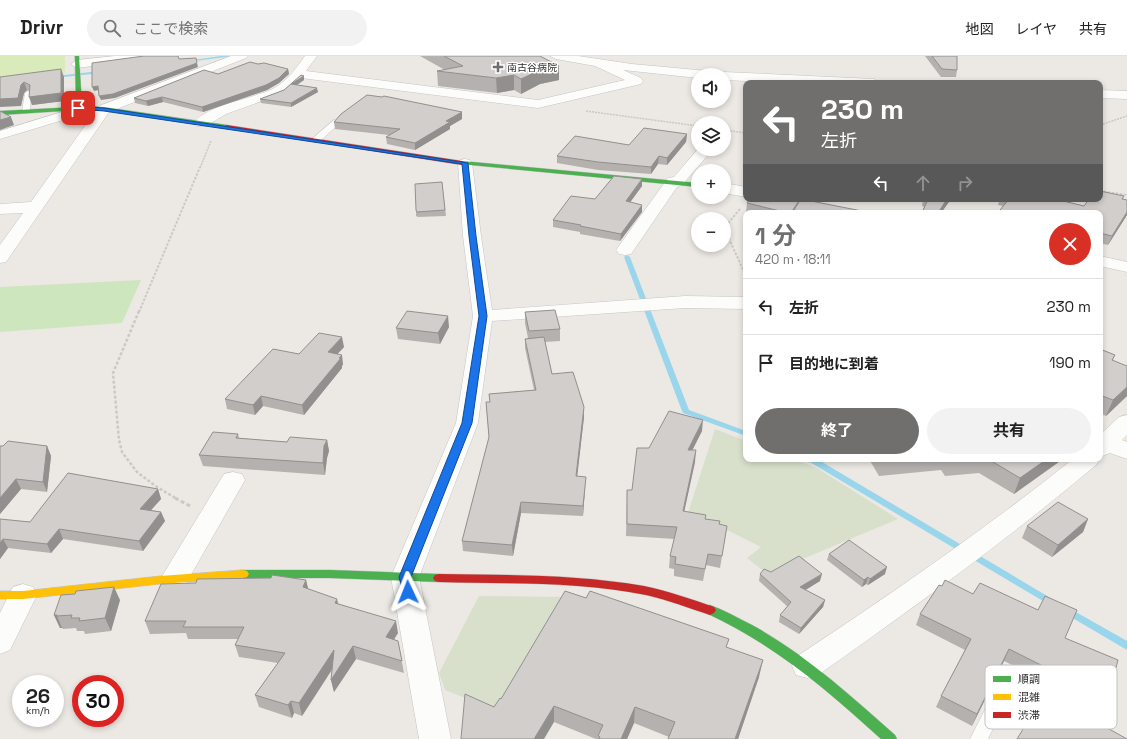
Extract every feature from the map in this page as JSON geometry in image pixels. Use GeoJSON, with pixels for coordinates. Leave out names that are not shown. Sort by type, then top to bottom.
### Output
{"type":"FeatureCollection","features":[{"type":"Feature","properties":{"kind":"street"},"geometry":{"type":"LineString","coordinates":[[83,108],[77,60],[146,56]]}},
{"type":"Feature","properties":{"kind":"street"},"geometry":{"type":"LineString","coordinates":[[0,258],[104,109],[242,56]]}},
{"type":"Feature","properties":{"kind":"street"},"geometry":{"type":"LineString","coordinates":[[202,123],[220,111],[280,90],[298,74],[311,56]]}},
{"type":"Feature","properties":{"kind":"street"},"geometry":{"type":"LineString","coordinates":[[556,56],[600,64],[691,73]]}},
{"type":"Feature","properties":{"kind":"street"},"geometry":{"type":"LineString","coordinates":[[298,74],[538,104],[637,81],[600,64]]}},
{"type":"Feature","properties":{"kind":"street"},"geometry":{"type":"LineString","coordinates":[[731,76],[810,80]]}},
{"type":"Feature","properties":{"kind":"street"},"geometry":{"type":"LineString","coordinates":[[1103,94],[1127,95]]}},
{"type":"Feature","properties":{"kind":"street"},"geometry":{"type":"LineString","coordinates":[[0,135],[83,108]]}},
{"type":"Feature","properties":{"kind":"street"},"geometry":{"type":"LineString","coordinates":[[0,113],[83,108],[104,109],[465,163],[691,184]]}},
{"type":"Feature","properties":{"kind":"street"},"geometry":{"type":"LineString","coordinates":[[625,250],[675,182],[699,156]]}},
{"type":"Feature","properties":{"kind":"street"},"geometry":{"type":"LineString","coordinates":[[435,739],[405,577],[467,423],[483,316],[472,236],[465,163]]}},
{"type":"Feature","properties":{"kind":"street"},"geometry":{"type":"LineString","coordinates":[[731,192],[743,198]]}},
{"type":"Feature","properties":{"kind":"street"},"geometry":{"type":"LineString","coordinates":[[0,209],[35,207]]}},
{"type":"Feature","properties":{"kind":"street"},"geometry":{"type":"LineString","coordinates":[[1103,263],[1127,267]]}},
{"type":"Feature","properties":{"kind":"street"},"geometry":{"type":"LineString","coordinates":[[483,316],[685,302],[743,303]]}},
{"type":"Feature","properties":{"kind":"street"},"geometry":{"type":"LineString","coordinates":[[1104,448],[1127,422]]}},
{"type":"Feature","properties":{"kind":"street"},"geometry":{"type":"LineString","coordinates":[[807,666],[899,604],[1086,462]]}},
{"type":"Feature","properties":{"kind":"street"},"geometry":{"type":"LineString","coordinates":[[174,580],[233,480]]}},
{"type":"Feature","properties":{"kind":"street"},"geometry":{"type":"LineString","coordinates":[[0,642],[11,595],[174,580],[244,574],[562,582],[627,588],[654,592],[695,604],[738,623],[768,639],[807,666],[890,739]]}},
{"type":"Feature","properties":{"kind":"lane"},"geometry":{"type":"LineString","coordinates":[[26,111],[28,93]]}},
{"type":"Feature","properties":{"kind":"lane"},"geometry":{"type":"LineString","coordinates":[[316,140],[337,122]]}},
{"type":"Feature","properties":{"kind":"lane"},"geometry":{"type":"LineString","coordinates":[[979,739],[985,727]]}},
{"type":"Feature","properties":{"kind":"path"},"geometry":{"type":"LineString","coordinates":[[581,110],[691,125]]}},
{"type":"Feature","properties":{"kind":"path"},"geometry":{"type":"LineString","coordinates":[[1103,124],[1127,116]]}},
{"type":"Feature","properties":{"kind":"path"},"geometry":{"type":"LineString","coordinates":[[210,518],[139,475],[124,458],[120,450],[113,373],[217,126]]}},
{"type":"Feature","properties":{"kind":"path"},"geometry":{"type":"LineString","coordinates":[[731,131],[743,133]]}},
{"type":"Feature","properties":{"kind":"path"},"geometry":{"type":"LineString","coordinates":[[1103,191],[1127,195]]}},
{"type":"Feature","properties":{"kind":"path"},"geometry":{"type":"LineString","coordinates":[[743,200],[724,228],[743,269]]}},
{"type":"Feature","properties":{"kind":"green space"},"geometry":{"type":"Polygon","coordinates":[[[0,56],[65,56],[65,73],[0,80],[0,56]]]}},
{"type":"Feature","properties":{"kind":"green space"},"geometry":{"type":"Polygon","coordinates":[[[141,280],[122,323],[0,332],[0,287],[141,280]]]}},
{"type":"Feature","properties":{"kind":"green space"},"geometry":{"type":"Polygon","coordinates":[[[715,429],[743,440],[743,462],[801,462],[817,468],[898,519],[767,574],[747,558],[761,547],[725,529],[685,522],[715,429]]]}},
{"type":"Feature","properties":{"kind":"green space"},"geometry":{"type":"Polygon","coordinates":[[[479,596],[567,597],[498,711],[445,690],[439,673],[479,596]]]}},
{"type":"Feature","properties":{"kind":"building"},"geometry":{"type":"Polygon","coordinates":[[[144,56],[178,56],[179,59],[196,58],[197,63],[113,94],[99,96],[98,86],[92,87],[92,63],[144,56]]]}},
{"type":"Feature","properties":{"kind":"building"},"geometry":{"type":"Polygon","coordinates":[[[444,56],[540,56],[559,66],[540,70],[521,79],[514,75],[496,78],[437,71],[463,66],[444,56]]]}},
{"type":"Feature","properties":{"kind":"building"},"geometry":{"type":"Polygon","coordinates":[[[932,56],[957,56],[957,70],[942,69],[932,56]]]}},
{"type":"Feature","properties":{"kind":"building"},"geometry":{"type":"Polygon","coordinates":[[[250,62],[258,64],[264,63],[288,69],[279,78],[266,85],[202,107],[162,97],[146,101],[134,98],[204,70],[218,74],[250,62]]]}},
{"type":"Feature","properties":{"kind":"building"},"geometry":{"type":"Polygon","coordinates":[[[61,69],[61,93],[29,97],[30,85],[24,82],[21,85],[18,98],[0,99],[0,77],[61,69]]]}},
{"type":"Feature","properties":{"kind":"building"},"geometry":{"type":"Polygon","coordinates":[[[301,75],[304,76],[291,84],[317,88],[291,103],[260,99],[284,90],[301,75]]]}},
{"type":"Feature","properties":{"kind":"building"},"geometry":{"type":"Polygon","coordinates":[[[367,95],[384,96],[462,112],[446,121],[450,122],[415,143],[386,137],[400,129],[334,122],[341,114],[367,95]]]}},
{"type":"Feature","properties":{"kind":"building"},"geometry":{"type":"Polygon","coordinates":[[[0,111],[11,117],[0,120],[0,111]]]}},
{"type":"Feature","properties":{"kind":"building"},"geometry":{"type":"Polygon","coordinates":[[[644,128],[687,134],[667,158],[659,156],[651,167],[557,156],[575,136],[629,145],[644,128]]]}},
{"type":"Feature","properties":{"kind":"building"},"geometry":{"type":"Polygon","coordinates":[[[614,176],[642,179],[626,201],[642,205],[621,234],[553,220],[571,196],[595,199],[614,176]]]}},
{"type":"Feature","properties":{"kind":"building"},"geometry":{"type":"Polygon","coordinates":[[[442,182],[445,210],[417,212],[415,184],[442,182]]]}},
{"type":"Feature","properties":{"kind":"building"},"geometry":{"type":"Polygon","coordinates":[[[1103,192],[1124,196],[1122,199],[1127,200],[1127,212],[1112,236],[1103,234],[1103,210],[1000,210],[1007,202],[1067,202],[1084,206],[1087,202],[1103,202],[1103,192]]]}},
{"type":"Feature","properties":{"kind":"building"},"geometry":{"type":"Polygon","coordinates":[[[798,202],[793,210],[776,210],[747,203],[798,202]]]}},
{"type":"Feature","properties":{"kind":"building"},"geometry":{"type":"Polygon","coordinates":[[[799,202],[816,202],[857,210],[794,210],[799,202]]]}},
{"type":"Feature","properties":{"kind":"building"},"geometry":{"type":"Polygon","coordinates":[[[927,202],[945,202],[940,210],[923,210],[927,202]]]}},
{"type":"Feature","properties":{"kind":"building"},"geometry":{"type":"Polygon","coordinates":[[[555,310],[560,329],[529,331],[525,312],[555,310]]]}},
{"type":"Feature","properties":{"kind":"building"},"geometry":{"type":"Polygon","coordinates":[[[407,311],[448,316],[438,333],[396,328],[407,311]]]}},
{"type":"Feature","properties":{"kind":"building"},"geometry":{"type":"Polygon","coordinates":[[[319,333],[342,337],[328,352],[342,355],[302,405],[261,396],[253,405],[225,399],[273,349],[299,354],[319,333]]]}},
{"type":"Feature","properties":{"kind":"building"},"geometry":{"type":"Polygon","coordinates":[[[544,337],[552,374],[573,372],[584,407],[576,476],[586,477],[583,506],[521,502],[512,545],[462,541],[489,437],[486,402],[490,402],[489,394],[536,390],[525,339],[544,337]]]}},
{"type":"Feature","properties":{"kind":"building"},"geometry":{"type":"Polygon","coordinates":[[[1103,350],[1115,355],[1112,360],[1127,366],[1127,387],[1113,400],[1103,396],[1103,350]]]}},
{"type":"Feature","properties":{"kind":"building"},"geometry":{"type":"Polygon","coordinates":[[[669,411],[703,420],[688,450],[696,450],[683,511],[706,515],[705,519],[720,521],[719,524],[727,526],[722,556],[708,554],[705,569],[675,564],[676,557],[670,556],[677,527],[627,524],[627,490],[632,490],[637,448],[649,448],[669,411]]]}},
{"type":"Feature","properties":{"kind":"building"},"geometry":{"type":"Polygon","coordinates":[[[213,432],[238,434],[236,438],[287,442],[290,437],[327,440],[324,446],[323,463],[199,455],[213,432]]]}},
{"type":"Feature","properties":{"kind":"building"},"geometry":{"type":"Polygon","coordinates":[[[8,441],[47,446],[43,482],[16,479],[0,498],[0,446],[3,446],[8,441]]]}},
{"type":"Feature","properties":{"kind":"building"},"geometry":{"type":"Polygon","coordinates":[[[993,462],[1043,462],[1020,478],[993,462]]]}},
{"type":"Feature","properties":{"kind":"building"},"geometry":{"type":"Polygon","coordinates":[[[68,473],[158,489],[140,509],[161,512],[139,541],[59,529],[47,544],[3,539],[0,543],[0,519],[30,522],[68,473]]]}},
{"type":"Feature","properties":{"kind":"building"},"geometry":{"type":"Polygon","coordinates":[[[1058,502],[1088,519],[1058,545],[1027,526],[1058,502]]]}},
{"type":"Feature","properties":{"kind":"building"},"geometry":{"type":"Polygon","coordinates":[[[849,540],[887,567],[870,579],[868,577],[864,580],[829,554],[849,540]]]}},
{"type":"Feature","properties":{"kind":"building"},"geometry":{"type":"Polygon","coordinates":[[[799,556],[822,574],[800,587],[825,600],[801,628],[780,615],[791,602],[760,574],[764,569],[771,572],[799,556]]]}},
{"type":"Feature","properties":{"kind":"building"},"geometry":{"type":"Polygon","coordinates":[[[272,575],[306,580],[303,587],[337,599],[335,603],[396,621],[386,637],[398,641],[402,661],[353,646],[331,680],[334,650],[299,703],[291,701],[288,705],[255,695],[285,653],[235,645],[244,627],[183,627],[186,621],[145,621],[161,584],[196,583],[197,579],[271,578],[272,575]]]}},
{"type":"Feature","properties":{"kind":"building"},"geometry":{"type":"Polygon","coordinates":[[[945,580],[973,594],[980,583],[1038,610],[1045,596],[1077,610],[1065,638],[1118,660],[1117,665],[1041,665],[1009,649],[1001,665],[985,665],[985,698],[977,714],[941,696],[971,639],[920,614],[939,585],[942,586],[945,580]]]}},
{"type":"Feature","properties":{"kind":"building"},"geometry":{"type":"Polygon","coordinates":[[[114,587],[105,618],[79,621],[80,618],[71,618],[72,615],[54,615],[61,595],[75,594],[76,591],[114,587]]]}},
{"type":"Feature","properties":{"kind":"building"},"geometry":{"type":"Polygon","coordinates":[[[565,591],[586,598],[590,591],[729,639],[726,647],[763,660],[735,739],[668,739],[675,722],[635,707],[621,739],[599,739],[600,737],[598,736],[603,725],[554,706],[534,739],[461,739],[465,694],[494,707],[500,698],[501,699],[565,591]]]}},
{"type":"Feature","properties":{"kind":"building"},"geometry":{"type":"Polygon","coordinates":[[[1023,729],[1109,729],[1127,739],[1017,739],[1023,729]]]}},
{"type":"Feature","properties":{"kind":"waterway"},"geometry":{"type":"LineString","coordinates":[[188,61],[231,56]]}},
{"type":"Feature","properties":{"kind":"waterway"},"geometry":{"type":"LineString","coordinates":[[55,77],[100,72]]}},
{"type":"Feature","properties":{"kind":"waterway"},"geometry":{"type":"LineString","coordinates":[[627,257],[686,411],[743,433]]}},
{"type":"Feature","properties":{"kind":"waterway"},"geometry":{"type":"LineString","coordinates":[[816,462],[1051,602]]}},
{"type":"Feature","properties":{"kind":"waterway"},"geometry":{"type":"LineString","coordinates":[[1067,611],[1127,646]]}},
{"type":"Feature","properties":{"kind":"traffic: fast"},"geometry":{"type":"LineString","coordinates":[[77,56],[79,108]]}},
{"type":"Feature","properties":{"kind":"traffic: fast"},"geometry":{"type":"LineString","coordinates":[[0,113],[79,108],[104,109],[227,127]]}},
{"type":"Feature","properties":{"kind":"traffic: fast"},"geometry":{"type":"LineString","coordinates":[[462,163],[691,184]]}},
{"type":"Feature","properties":{"kind":"traffic: fast"},"geometry":{"type":"LineString","coordinates":[[243,574],[330,574],[439,578]]}},
{"type":"Feature","properties":{"kind":"traffic: fast"},"geometry":{"type":"LineString","coordinates":[[710,610],[760,635],[783,650],[849,702],[890,739]]}},
{"type":"Feature","properties":{"kind":"traffic: slow"},"geometry":{"type":"LineString","coordinates":[[0,595],[23,595],[160,580],[243,574]]}},
{"type":"Feature","properties":{"kind":"traffic: jam"},"geometry":{"type":"LineString","coordinates":[[227,127],[462,163]]}},
{"type":"Feature","properties":{"kind":"traffic: jam"},"geometry":{"type":"LineString","coordinates":[[439,578],[542,580],[611,585],[678,599],[710,610]]}},
{"type":"Feature","properties":{"kind":"place","name":"南古谷病院"},"geometry":{"type":"Point","coordinates":[498,67]}},
{"type":"Feature","properties":{"kind":"route"},"geometry":{"type":"LineString","coordinates":[[78,108],[104,109],[465,163],[472,236],[483,316],[467,423],[405,577],[408,592]]}}]}
